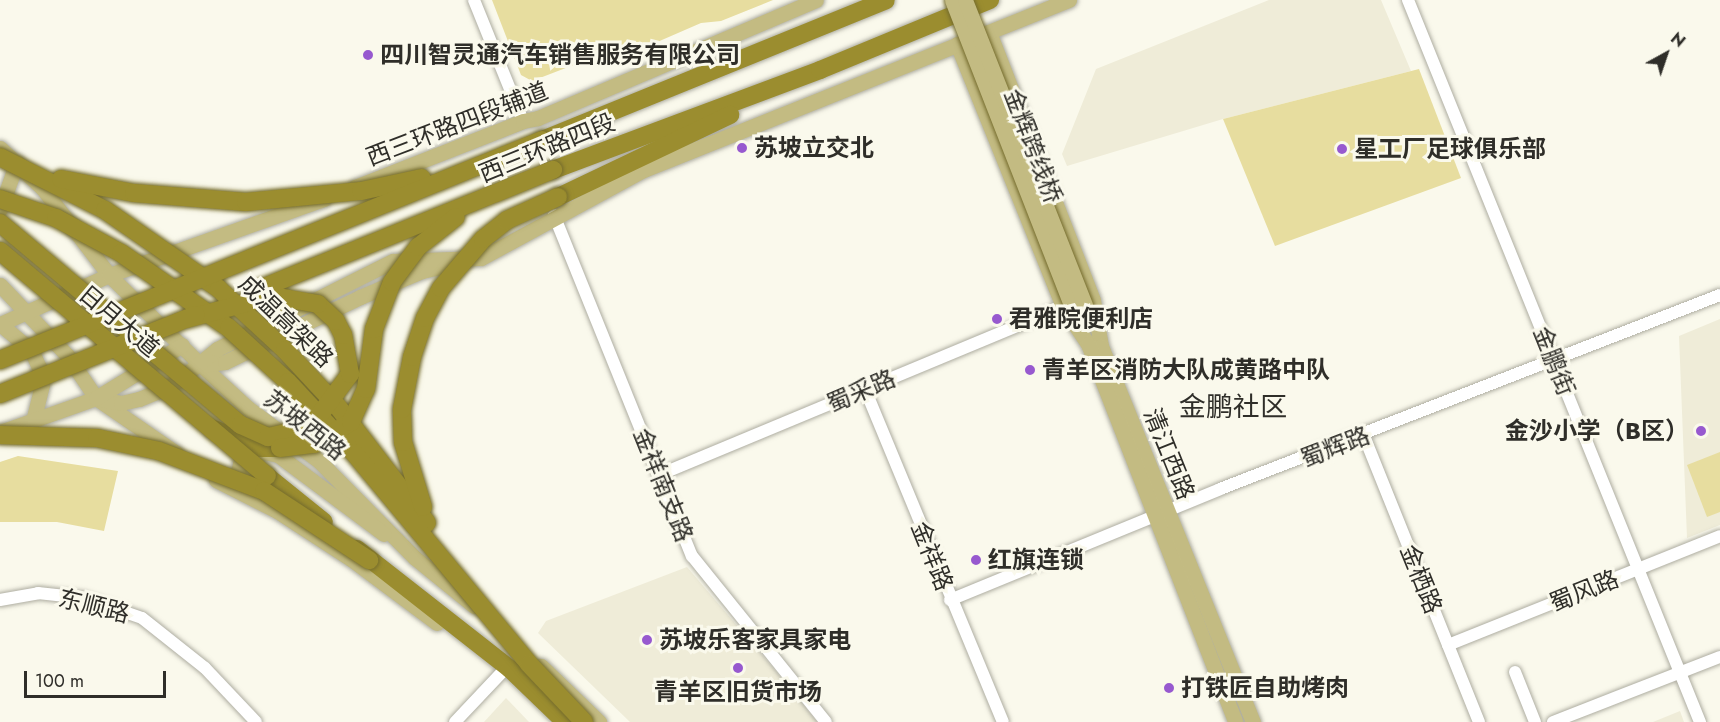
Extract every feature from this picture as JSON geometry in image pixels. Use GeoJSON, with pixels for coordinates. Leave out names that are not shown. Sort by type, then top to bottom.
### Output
{"type":"FeatureCollection","features":[{"type":"Feature","properties":{"kind":"highway","name":"西三环路四段"},"geometry":{"type":"LineString","coordinates":[[0,360],[886,0]]}},
{"type":"Feature","properties":{"kind":"highway","name":"西三环路四段"},"geometry":{"type":"LineString","coordinates":[[0,394],[553,170],[820,70],[990,0]]}},
{"type":"Feature","properties":{"kind":"highway"},"geometry":{"type":"LineString","coordinates":[[433,531],[403,442],[402,409],[411,357],[425,318],[441,288],[483,239],[507,220],[556,206],[820,70]]}},
{"type":"Feature","properties":{"kind":"highway","name":"成温高架路"},"geometry":{"type":"LineString","coordinates":[[9,160],[43,176],[114,216],[219,289],[285,350],[338,407],[433,531],[472,592]]}},
{"type":"Feature","properties":{"kind":"highway"},"geometry":{"type":"LineString","coordinates":[[43,176],[134,193],[246,202],[361,191],[474,166]]}},
{"type":"Feature","properties":{"kind":"highway"},"geometry":{"type":"LineString","coordinates":[[0,199],[56,218],[121,253],[228,328],[288,382],[354,453],[472,592],[529,664],[584,722]]}},
{"type":"Feature","properties":{"kind":"highway"},"geometry":{"type":"LineString","coordinates":[[207,426],[261,448],[270,448],[314,444],[351,422],[366,389],[374,329],[392,282],[418,247],[473,204]]}},
{"type":"Feature","properties":{"kind":"highway"},"geometry":{"type":"LineString","coordinates":[[0,223],[241,425],[268,437],[303,429],[315,421],[350,374],[343,335],[336,321],[318,304],[272,296],[186,319]]}},
{"type":"Feature","properties":{"kind":"highway","name":"日月大道"},"geometry":{"type":"LineString","coordinates":[[0,251],[207,426]]}},
{"type":"Feature","properties":{"kind":"highway"},"geometry":{"type":"LineString","coordinates":[[0,258],[22,271]]}},
{"type":"Feature","properties":{"kind":"highway"},"geometry":{"type":"LineString","coordinates":[[207,426],[369,560],[510,669],[565,722]]}},
{"type":"Feature","properties":{"kind":"highway"},"geometry":{"type":"LineString","coordinates":[[0,434],[97,438],[159,451],[264,491],[369,560]]}},
{"type":"Feature","properties":{"kind":"main road","name":"西三环路四段辅道"},"geometry":{"type":"LineString","coordinates":[[0,324],[109,275],[266,221],[523,121],[538,118],[816,0]]}},
{"type":"Feature","properties":{"kind":"main road","name":"金辉跨线桥"},"geometry":{"type":"LineString","coordinates":[[952,0],[1073,306]]}},
{"type":"Feature","properties":{"kind":"main road","name":"金辉跨线桥"},"geometry":{"type":"LineString","coordinates":[[964,0],[1073,306]]}},
{"type":"Feature","properties":{"kind":"main road"},"geometry":{"type":"LineString","coordinates":[[96,398],[121,403],[139,399],[171,386],[217,349],[393,261],[428,257],[471,259],[489,254],[556,206],[1069,0]]}},
{"type":"Feature","properties":{"kind":"main road","name":"清江西路"},"geometry":{"type":"LineString","coordinates":[[988,32],[1093,300],[1094,345],[1154,516],[1235,722]]}},
{"type":"Feature","properties":{"kind":"main road"},"geometry":{"type":"LineString","coordinates":[[957,44],[1073,306],[1094,345]]}},
{"type":"Feature","properties":{"kind":"main road","name":"苏坡西路"},"geometry":{"type":"LineString","coordinates":[[0,148],[79,233],[109,275],[201,364],[248,408],[319,461],[415,558],[551,675],[599,722]]}},
{"type":"Feature","properties":{"kind":"main road"},"geometry":{"type":"LineString","coordinates":[[0,209],[9,160]]}},
{"type":"Feature","properties":{"kind":"main road"},"geometry":{"type":"LineString","coordinates":[[0,285],[28,311],[67,356],[96,398],[212,478],[351,559],[503,671],[553,722]]}},
{"type":"Feature","properties":{"kind":"main road"},"geometry":{"type":"LineString","coordinates":[[0,324],[26,345],[39,368],[42,385],[33,421]]}},
{"type":"Feature","properties":{"kind":"main road"},"geometry":{"type":"LineString","coordinates":[[0,434],[96,398],[182,345]]}},
{"type":"Feature","properties":{"kind":"main road","name":"清江西路"},"geometry":{"type":"LineString","coordinates":[[1094,345],[1169,510],[1253,722]]}},
{"type":"Feature","properties":{"kind":"main road"},"geometry":{"type":"LineString","coordinates":[[244,495],[237,477],[240,464],[246,458],[264,452],[278,455],[415,558]]}},
{"type":"Feature","properties":{"kind":"street"},"geometry":{"type":"LineString","coordinates":[[474,0],[523,121]]}},
{"type":"Feature","properties":{"kind":"street","name":"金鹏街"},"geometry":{"type":"LineString","coordinates":[[1408,0],[1700,722]]}},
{"type":"Feature","properties":{"kind":"street","name":"金祥南支路"},"geometry":{"type":"LineString","coordinates":[[556,206],[658,475],[699,569],[804,691],[826,722]]}},
{"type":"Feature","properties":{"kind":"street","name":"蜀辉路"},"geometry":{"type":"LineString","coordinates":[[950,600],[1169,510],[1364,436],[1720,295]]}},
{"type":"Feature","properties":{"kind":"street","name":"蜀采路"},"geometry":{"type":"LineString","coordinates":[[658,475],[1073,306]]}},
{"type":"Feature","properties":{"kind":"street","name":"金祥路"},"geometry":{"type":"LineString","coordinates":[[865,389],[950,600],[1003,722]]}},
{"type":"Feature","properties":{"kind":"street","name":"金栖路"},"geometry":{"type":"LineString","coordinates":[[1364,436],[1479,722]]}},
{"type":"Feature","properties":{"kind":"street","name":"蜀风路"},"geometry":{"type":"LineString","coordinates":[[1448,645],[1720,537]]}},
{"type":"Feature","properties":{"kind":"street","name":"东顺路"},"geometry":{"type":"LineString","coordinates":[[0,600],[38,593],[84,598],[142,618],[205,668],[256,722]]}},
{"type":"Feature","properties":{"kind":"street"},"geometry":{"type":"LineString","coordinates":[[1553,722],[1720,657]]}},
{"type":"Feature","properties":{"kind":"street"},"geometry":{"type":"LineString","coordinates":[[455,722],[503,671]]}},
{"type":"Feature","properties":{"kind":"street"},"geometry":{"type":"LineString","coordinates":[[1515,672],[1535,722]]}},
{"type":"Feature","properties":{"kind":"shaded area"},"geometry":{"type":"Polygon","coordinates":[[[492,0],[773,0],[721,21],[701,23],[632,53],[615,49],[532,81],[521,75],[492,0]]]}},
{"type":"Feature","properties":{"kind":"shaded area"},"geometry":{"type":"Polygon","coordinates":[[[1269,0],[1381,0],[1411,71],[1223,119],[1067,166],[1062,154],[1096,69],[1269,0]]]}},
{"type":"Feature","properties":{"kind":"shaded area","name":"星工厂足球俱乐部"},"geometry":{"type":"Polygon","coordinates":[[[1419,69],[1461,178],[1275,246],[1223,119],[1419,69]]]}},
{"type":"Feature","properties":{"kind":"shaded area","name":"金沙小学（B区）"},"geometry":{"type":"Polygon","coordinates":[[[1720,319],[1720,525],[1687,538],[1679,336],[1720,319]]]}},
{"type":"Feature","properties":{"kind":"shaded area"},"geometry":{"type":"Polygon","coordinates":[[[1720,452],[1720,512],[1707,517],[1687,465],[1720,452]]]}},
{"type":"Feature","properties":{"kind":"shaded area"},"geometry":{"type":"Polygon","coordinates":[[[18,456],[118,471],[104,531],[57,522],[0,522],[0,462],[18,456]]]}},
{"type":"Feature","properties":{"kind":"shaded area","name":"苏坡乐客家具家电"},"geometry":{"type":"Polygon","coordinates":[[[687,567],[817,722],[630,722],[538,633],[546,621],[687,567]]]}},
{"type":"Feature","properties":{"kind":"shaded area"},"geometry":{"type":"Polygon","coordinates":[[[506,698],[529,722],[484,722],[506,698]]]}},
{"type":"Feature","properties":{"kind":"shaded area"},"geometry":{"type":"Polygon","coordinates":[[[1680,711],[1684,722],[1653,722],[1680,711]]]}},
{"type":"Feature","properties":{"kind":"place","name":"四川智灵通汽车销售服务有限公司"},"geometry":{"type":"Point","coordinates":[368,55]}},
{"type":"Feature","properties":{"kind":"place","name":"苏坡立交北"},"geometry":{"type":"Point","coordinates":[742,148]}},
{"type":"Feature","properties":{"kind":"place","name":"星工厂足球俱乐部"},"geometry":{"type":"Point","coordinates":[1342,149]}},
{"type":"Feature","properties":{"kind":"place","name":"君雅院便利店"},"geometry":{"type":"Point","coordinates":[997,319]}},
{"type":"Feature","properties":{"kind":"place","name":"青羊区消防大队成黄路中队"},"geometry":{"type":"Point","coordinates":[1030,370]}},
{"type":"Feature","properties":{"kind":"place","name":"金沙小学（B区）"},"geometry":{"type":"Point","coordinates":[1701,431]}},
{"type":"Feature","properties":{"kind":"place","name":"红旗连锁"},"geometry":{"type":"Point","coordinates":[976,560]}},
{"type":"Feature","properties":{"kind":"place","name":"苏坡乐客家具家电"},"geometry":{"type":"Point","coordinates":[647,640]}},
{"type":"Feature","properties":{"kind":"place","name":"青羊区旧货市场"},"geometry":{"type":"Point","coordinates":[738,668]}},
{"type":"Feature","properties":{"kind":"place","name":"打铁匠自助烤肉"},"geometry":{"type":"Point","coordinates":[1169,688]}},
{"type":"Feature","properties":{"kind":"district","name":"金鹏社区"},"geometry":{"type":"Point","coordinates":[1233,407]}}]}
